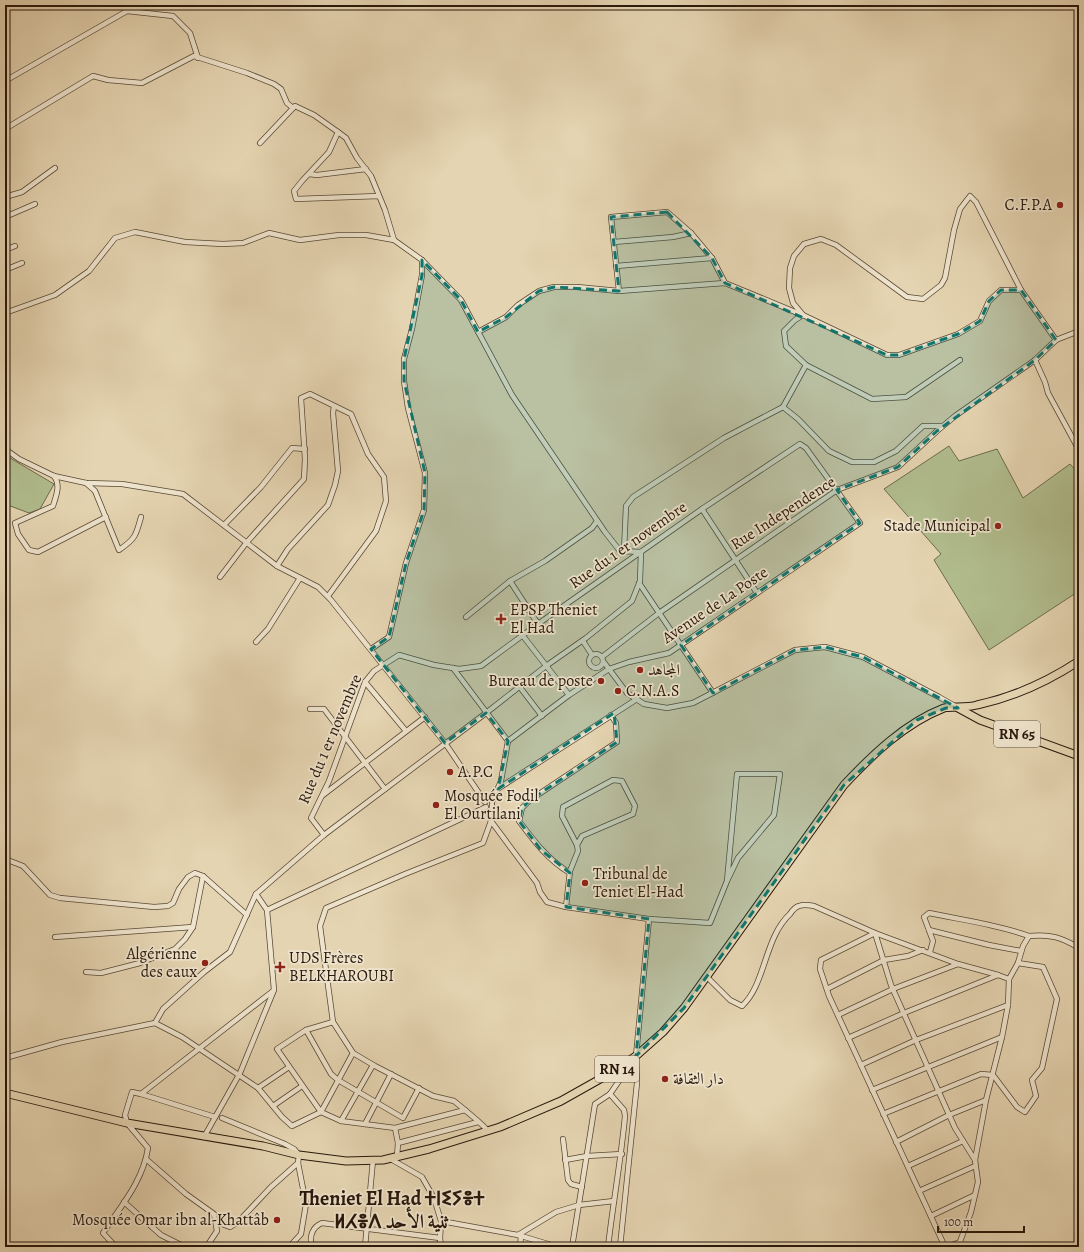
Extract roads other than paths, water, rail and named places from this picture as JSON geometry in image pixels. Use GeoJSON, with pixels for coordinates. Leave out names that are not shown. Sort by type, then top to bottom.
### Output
{"type":"FeatureCollection","features":[{"type":"Feature","properties":{"kind":"main road","name":"RN 14"},"geometry":{"type":"LineString","coordinates":[[5,1094],[128,1123],[262,1146],[299,1159],[346,1161],[397,1157],[500,1128],[561,1101],[610,1074],[636,1056],[663,1032],[684,1008],[707,977],[844,785],[858,770],[891,741],[917,720],[946,708],[972,707],[1023,692],[1060,673],[1079,660]]}},
{"type":"Feature","properties":{"kind":"main road","name":"RN 65"},"geometry":{"type":"LineString","coordinates":[[958,708],[980,720],[1079,756]]}},
{"type":"Feature","properties":{"kind":"street"},"geometry":{"type":"LineString","coordinates":[[5,81],[127,11],[173,16],[190,33],[198,58]]}},
{"type":"Feature","properties":{"kind":"street"},"geometry":{"type":"LineString","coordinates":[[5,129],[93,76],[108,80],[142,83],[194,56],[247,73],[274,84],[281,89],[287,103],[293,108]]}},
{"type":"Feature","properties":{"kind":"street"},"geometry":{"type":"LineString","coordinates":[[260,143],[295,106],[314,115],[338,132],[346,138],[357,158],[371,176],[380,196],[394,240]]}},
{"type":"Feature","properties":{"kind":"street"},"geometry":{"type":"LineString","coordinates":[[338,132],[329,152],[294,191],[296,199],[380,196]]}},
{"type":"Feature","properties":{"kind":"street"},"geometry":{"type":"LineString","coordinates":[[5,197],[22,192],[55,168]]}},
{"type":"Feature","properties":{"kind":"street"},"geometry":{"type":"LineString","coordinates":[[309,174],[366,169]]}},
{"type":"Feature","properties":{"kind":"street"},"geometry":{"type":"LineString","coordinates":[[803,315],[793,303],[789,288],[790,268],[794,256],[804,244],[821,239],[836,245],[907,297],[923,299],[941,285],[945,278],[954,230],[960,209],[970,196],[976,202],[1022,290],[1056,340]]}},
{"type":"Feature","properties":{"kind":"street"},"geometry":{"type":"LineString","coordinates":[[5,217],[35,204]]}},
{"type":"Feature","properties":{"kind":"street"},"geometry":{"type":"LineString","coordinates":[[619,291],[611,217],[667,212],[691,233],[712,258],[725,284]]}},
{"type":"Feature","properties":{"kind":"street"},"geometry":{"type":"LineString","coordinates":[[5,313],[55,295],[89,271],[114,238],[135,232],[185,242],[223,244],[243,243],[268,233],[300,240],[339,235],[366,235],[394,240],[422,260],[460,300],[512,395],[597,521],[620,551],[641,552],[639,583],[632,601],[324,835],[256,894],[230,952],[204,972],[164,1009],[155,1023]]}},
{"type":"Feature","properties":{"kind":"street"},"geometry":{"type":"LineString","coordinates":[[614,242],[672,237],[691,233]]}},
{"type":"Feature","properties":{"kind":"street"},"geometry":{"type":"LineString","coordinates":[[5,250],[15,246]]}},
{"type":"Feature","properties":{"kind":"street"},"geometry":{"type":"LineString","coordinates":[[616,266],[712,258]]}},
{"type":"Feature","properties":{"kind":"street"},"geometry":{"type":"LineString","coordinates":[[371,649],[389,637],[406,563],[424,510],[425,473],[408,408],[404,381],[404,359],[412,329],[422,275],[422,260]]}},
{"type":"Feature","properties":{"kind":"street"},"geometry":{"type":"LineString","coordinates":[[5,270],[22,264]]}},
{"type":"Feature","properties":{"kind":"street"},"geometry":{"type":"LineString","coordinates":[[478,332],[506,317],[518,305],[539,291],[554,287],[577,287],[619,291],[725,284],[803,315],[887,355],[899,355],[958,334],[980,321],[989,301],[1001,290],[1022,290]]}},
{"type":"Feature","properties":{"kind":"street"},"geometry":{"type":"LineString","coordinates":[[803,315],[795,320],[784,331],[786,346],[806,365],[872,399],[906,397],[960,360]]}},
{"type":"Feature","properties":{"kind":"street","name":"Rue Independence"},"geometry":{"type":"LineString","coordinates":[[602,659],[659,613],[836,490],[898,467],[942,426],[1036,360],[1056,340],[1079,331]]}},
{"type":"Feature","properties":{"kind":"street"},"geometry":{"type":"LineString","coordinates":[[1036,360],[1048,393],[1079,450]]}},
{"type":"Feature","properties":{"kind":"street"},"geometry":{"type":"LineString","coordinates":[[624,551],[626,506],[632,497],[724,438],[784,407],[806,365]]}},
{"type":"Feature","properties":{"kind":"street"},"geometry":{"type":"LineString","coordinates":[[220,578],[247,542],[304,479],[305,449],[301,398],[310,394],[352,414],[368,454],[384,477],[386,501],[376,531],[328,596]]}},
{"type":"Feature","properties":{"kind":"street"},"geometry":{"type":"LineString","coordinates":[[277,566],[288,549],[328,505],[335,486],[338,471],[333,413],[334,406]]}},
{"type":"Feature","properties":{"kind":"street"},"geometry":{"type":"LineString","coordinates":[[784,407],[829,451],[852,462],[874,462],[896,451],[923,426],[942,426]]}},
{"type":"Feature","properties":{"kind":"street","name":"Avenue de La Poste"},"geometry":{"type":"LineString","coordinates":[[508,741],[570,695],[610,669],[629,662],[669,653],[860,523],[806,448],[800,444]]}},
{"type":"Feature","properties":{"kind":"street","name":"Rue du 1 er novembre"},"geometry":{"type":"LineString","coordinates":[[324,835],[311,818],[329,781],[365,682],[374,671],[399,655],[434,665],[458,669],[481,666],[538,624],[702,509],[800,444]]}},
{"type":"Feature","properties":{"kind":"street"},"geometry":{"type":"LineString","coordinates":[[224,525],[261,487],[292,448],[305,449]]}},
{"type":"Feature","properties":{"kind":"street"},"geometry":{"type":"LineString","coordinates":[[5,449],[19,459],[54,476],[86,483],[122,484],[183,494],[277,566],[318,587],[328,596],[425,717],[445,743],[486,804]]}},
{"type":"Feature","properties":{"kind":"street"},"geometry":{"type":"LineString","coordinates":[[54,476],[58,481],[58,486],[53,506],[16,524],[18,534],[29,550],[38,552],[106,517]]}},
{"type":"Feature","properties":{"kind":"street"},"geometry":{"type":"LineString","coordinates":[[86,483],[94,491],[119,550],[137,535],[141,517]]}},
{"type":"Feature","properties":{"kind":"street"},"geometry":{"type":"LineString","coordinates":[[702,509],[757,593]]}},
{"type":"Feature","properties":{"kind":"street"},"geometry":{"type":"LineString","coordinates":[[466,617],[510,581],[545,561],[592,528],[597,521]]}},
{"type":"Feature","properties":{"kind":"street"},"geometry":{"type":"LineString","coordinates":[[256,642],[268,629],[300,578]]}},
{"type":"Feature","properties":{"kind":"street"},"geometry":{"type":"LineString","coordinates":[[510,581],[538,624]]}},
{"type":"Feature","properties":{"kind":"street"},"geometry":{"type":"LineString","coordinates":[[639,583],[713,693]]}},
{"type":"Feature","properties":{"kind":"street"},"geometry":{"type":"LineString","coordinates":[[523,636],[570,695]]}},
{"type":"Feature","properties":{"kind":"street"},"geometry":{"type":"LineString","coordinates":[[582,640],[592,655]]}},
{"type":"Feature","properties":{"kind":"street"},"geometry":{"type":"LineString","coordinates":[[592,655],[596,654],[602,659],[627,693],[644,704],[667,708],[693,703],[795,650],[825,647],[863,657],[958,708]]}},
{"type":"Feature","properties":{"kind":"street"},"geometry":{"type":"LineString","coordinates":[[592,655],[589,661],[592,667],[598,668],[602,665],[602,659]]}},
{"type":"Feature","properties":{"kind":"street"},"geometry":{"type":"LineString","coordinates":[[453,668],[508,741],[501,781],[492,804],[491,821],[483,843],[326,908],[320,926],[333,1022],[353,1052],[373,1065],[433,1096],[454,1102],[482,1124],[488,1131]]}},
{"type":"Feature","properties":{"kind":"street"},"geometry":{"type":"LineString","coordinates":[[365,682],[406,731]]}},
{"type":"Feature","properties":{"kind":"street"},"geometry":{"type":"LineString","coordinates":[[519,686],[542,716]]}},
{"type":"Feature","properties":{"kind":"street"},"geometry":{"type":"LineString","coordinates":[[498,789],[637,699]]}},
{"type":"Feature","properties":{"kind":"street"},"geometry":{"type":"LineString","coordinates":[[310,709],[324,709],[385,789]]}},
{"type":"Feature","properties":{"kind":"street"},"geometry":{"type":"LineString","coordinates":[[570,873],[541,850],[519,821],[522,808],[530,800],[617,742],[616,723],[611,716]]}},
{"type":"Feature","properties":{"kind":"street"},"geometry":{"type":"LineString","coordinates":[[322,796],[425,717]]}},
{"type":"Feature","properties":{"kind":"street"},"geometry":{"type":"LineString","coordinates":[[491,821],[537,883],[540,892],[547,902],[566,907],[649,920],[710,923],[738,858],[774,816],[780,774],[737,774],[727,881]]}},
{"type":"Feature","properties":{"kind":"street"},"geometry":{"type":"LineString","coordinates":[[566,907],[570,873],[578,851],[577,845],[562,816],[563,807],[613,780],[622,781],[635,806],[633,814],[582,836],[577,845]]}},
{"type":"Feature","properties":{"kind":"street"},"geometry":{"type":"LineString","coordinates":[[267,910],[486,804],[489,800],[492,804]]}},
{"type":"Feature","properties":{"kind":"street"},"geometry":{"type":"LineString","coordinates":[[5,859],[23,866],[50,895],[60,898],[154,907],[168,906],[173,903],[179,889],[188,877],[195,873],[203,876],[247,915]]}},
{"type":"Feature","properties":{"kind":"street"},"geometry":{"type":"LineString","coordinates":[[86,972],[101,972],[140,963],[175,949],[185,940],[193,927],[203,876]]}},
{"type":"Feature","properties":{"kind":"street"},"geometry":{"type":"LineString","coordinates":[[204,1137],[239,1075],[274,990],[267,910],[256,894]]}},
{"type":"Feature","properties":{"kind":"street"},"geometry":{"type":"LineString","coordinates":[[707,977],[730,1000],[742,1006],[754,991],[770,945],[784,919],[798,906],[804,905],[814,906],[875,933],[930,952],[958,964],[1009,979]]}},
{"type":"Feature","properties":{"kind":"street"},"geometry":{"type":"LineString","coordinates":[[930,952],[933,941],[924,917],[929,913],[987,924],[1013,930],[1029,936],[1043,934],[1060,937],[1079,948]]}},
{"type":"Feature","properties":{"kind":"street"},"geometry":{"type":"LineString","coordinates":[[620,1247],[637,1083],[636,1056],[649,920]]}},
{"type":"Feature","properties":{"kind":"street"},"geometry":{"type":"LineString","coordinates":[[55,937],[193,927]]}},
{"type":"Feature","properties":{"kind":"street"},"geometry":{"type":"LineString","coordinates":[[930,930],[989,945],[1021,951]]}},
{"type":"Feature","properties":{"kind":"street"},"geometry":{"type":"LineString","coordinates":[[875,933],[893,989],[949,1115],[975,1163]]}},
{"type":"Feature","properties":{"kind":"street"},"geometry":{"type":"LineString","coordinates":[[875,933],[821,960],[820,969],[848,1038],[930,1216],[946,1247],[959,1245],[971,1212],[978,1182],[975,1163],[986,1100],[1002,1037],[1008,1005],[1009,979],[1018,963],[1023,946],[1029,936]]}},
{"type":"Feature","properties":{"kind":"street"},"geometry":{"type":"LineString","coordinates":[[827,989],[884,960],[908,956],[923,950]]}},
{"type":"Feature","properties":{"kind":"street"},"geometry":{"type":"LineString","coordinates":[[884,1114],[982,1074],[993,1075],[1017,1106],[1025,1112],[1036,1096],[1032,1080],[1042,1068],[1057,999],[1043,967],[1018,963]]}},
{"type":"Feature","properties":{"kind":"street"},"geometry":{"type":"LineString","coordinates":[[838,1015],[893,989],[958,964]]}},
{"type":"Feature","properties":{"kind":"street"},"geometry":{"type":"LineString","coordinates":[[848,1038],[904,1013],[998,975]]}},
{"type":"Feature","properties":{"kind":"street"},"geometry":{"type":"LineString","coordinates":[[141,1094],[274,990]]}},
{"type":"Feature","properties":{"kind":"street"},"geometry":{"type":"LineString","coordinates":[[861,1065],[916,1040],[1008,1005]]}},
{"type":"Feature","properties":{"kind":"street"},"geometry":{"type":"LineString","coordinates":[[333,1022],[306,1030],[277,1049],[321,1112],[341,1122],[396,1128],[465,1110]]}},
{"type":"Feature","properties":{"kind":"street"},"geometry":{"type":"LineString","coordinates":[[5,1058],[62,1042],[155,1023],[182,1037],[258,1088],[272,1106],[292,1126],[321,1112],[353,1052]]}},
{"type":"Feature","properties":{"kind":"street"},"geometry":{"type":"LineString","coordinates":[[306,1030],[331,1074],[338,1080],[403,1118],[419,1088]]}},
{"type":"Feature","properties":{"kind":"street"},"geometry":{"type":"LineString","coordinates":[[872,1090],[1002,1037]]}},
{"type":"Feature","properties":{"kind":"street"},"geometry":{"type":"LineString","coordinates":[[572,1247],[595,1104],[610,1094],[636,1056]]}},
{"type":"Feature","properties":{"kind":"street"},"geometry":{"type":"LineString","coordinates":[[341,1122],[373,1065]]}},
{"type":"Feature","properties":{"kind":"street"},"geometry":{"type":"LineString","coordinates":[[258,1088],[289,1066]]}},
{"type":"Feature","properties":{"kind":"street"},"geometry":{"type":"LineString","coordinates":[[365,1124],[391,1074]]}},
{"type":"Feature","properties":{"kind":"street"},"geometry":{"type":"LineString","coordinates":[[272,1106],[302,1086]]}},
{"type":"Feature","properties":{"kind":"street"},"geometry":{"type":"LineString","coordinates":[[116,1247],[103,1233],[132,1192],[146,1159],[148,1148],[128,1123],[125,1115],[132,1092],[215,1117]]}},
{"type":"Feature","properties":{"kind":"street"},"geometry":{"type":"LineString","coordinates":[[608,1247],[622,1154],[625,1116],[624,1110],[610,1094]]}},
{"type":"Feature","properties":{"kind":"street"},"geometry":{"type":"LineString","coordinates":[[896,1142],[949,1115],[986,1100]]}},
{"type":"Feature","properties":{"kind":"street"},"geometry":{"type":"LineString","coordinates":[[222,1118],[294,1149],[299,1159],[306,1204],[301,1234],[289,1247]]}},
{"type":"Feature","properties":{"kind":"street"},"geometry":{"type":"LineString","coordinates":[[398,1143],[478,1122]]}},
{"type":"Feature","properties":{"kind":"street"},"geometry":{"type":"LineString","coordinates":[[396,1128],[398,1143],[397,1157]]}},
{"type":"Feature","properties":{"kind":"street"},"geometry":{"type":"LineString","coordinates":[[563,1139],[568,1180],[571,1184],[582,1187]]}},
{"type":"Feature","properties":{"kind":"street"},"geometry":{"type":"LineString","coordinates":[[908,1166],[963,1141]]}},
{"type":"Feature","properties":{"kind":"street"},"geometry":{"type":"LineString","coordinates":[[565,1160],[586,1156],[622,1154]]}},
{"type":"Feature","properties":{"kind":"street"},"geometry":{"type":"LineString","coordinates":[[389,1158],[422,1177],[434,1198],[441,1222],[441,1247]]}},
{"type":"Feature","properties":{"kind":"street"},"geometry":{"type":"LineString","coordinates":[[146,1159],[186,1194],[214,1214],[217,1231],[205,1247]]}},
{"type":"Feature","properties":{"kind":"street"},"geometry":{"type":"LineString","coordinates":[[216,1222],[230,1226],[238,1222],[299,1159]]}},
{"type":"Feature","properties":{"kind":"street"},"geometry":{"type":"LineString","coordinates":[[365,1247],[373,1160]]}},
{"type":"Feature","properties":{"kind":"street"},"geometry":{"type":"LineString","coordinates":[[919,1191],[975,1163]]}},
{"type":"Feature","properties":{"kind":"street"},"geometry":{"type":"LineString","coordinates":[[930,1216],[975,1195]]}},
{"type":"Feature","properties":{"kind":"street"},"geometry":{"type":"LineString","coordinates":[[520,1236],[556,1212],[579,1205],[614,1201]]}},
{"type":"Feature","properties":{"kind":"street"},"geometry":{"type":"LineString","coordinates":[[124,1202],[161,1235],[185,1247]]}},
{"type":"Feature","properties":{"kind":"street"},"geometry":{"type":"LineString","coordinates":[[441,1222],[520,1236],[547,1246],[558,1247]]}},
{"type":"Feature","properties":{"kind":"street"},"geometry":{"type":"LineString","coordinates":[[312,1247],[312,1230],[317,1225],[322,1223],[440,1238]]}},
{"type":"Feature","properties":{"kind":"street"},"geometry":{"type":"LineString","coordinates":[[520,1236],[520,1247]]}},
{"type":"Feature","properties":{"kind":"place","name":"C.F.P.A"},"geometry":{"type":"Point","coordinates":[1060,205]}},
{"type":"Feature","properties":{"kind":"place","name":"Stade Municipal"},"geometry":{"type":"Point","coordinates":[998,526]}},
{"type":"Feature","properties":{"kind":"place","name":"EPSP Theniet El Had"},"geometry":{"type":"Point","coordinates":[501,619]}},
{"type":"Feature","properties":{"kind":"place","name":"المجاهد"},"geometry":{"type":"Point","coordinates":[640,670]}},
{"type":"Feature","properties":{"kind":"place","name":"Bureau de poste"},"geometry":{"type":"Point","coordinates":[601,681]}},
{"type":"Feature","properties":{"kind":"place","name":"C.N.A.S"},"geometry":{"type":"Point","coordinates":[618,691]}},
{"type":"Feature","properties":{"kind":"place","name":"A.P.C"},"geometry":{"type":"Point","coordinates":[450,772]}},
{"type":"Feature","properties":{"kind":"place","name":"Mosquée Fodil El Ourtilani"},"geometry":{"type":"Point","coordinates":[436,805]}},
{"type":"Feature","properties":{"kind":"place","name":"Tribunal de Teniet El-Had"},"geometry":{"type":"Point","coordinates":[585,883]}},
{"type":"Feature","properties":{"kind":"place","name":"Algérienne des eaux"},"geometry":{"type":"Point","coordinates":[205,963]}},
{"type":"Feature","properties":{"kind":"place","name":"UDS Frères BELKHAROUBI"},"geometry":{"type":"Point","coordinates":[280,967]}},
{"type":"Feature","properties":{"kind":"place","name":"دار الثقافة"},"geometry":{"type":"Point","coordinates":[665,1079]}},
{"type":"Feature","properties":{"kind":"place","name":"Mosquée Omar ibn al-Khattâb"},"geometry":{"type":"Point","coordinates":[277,1220]}},
{"type":"Feature","properties":{"kind":"district","name":"Theniet El Had ⵜⵏⵉⵢⴻⵜ ⵍⵃⴻⴷ ثنية الأحد"},"geometry":{"type":"Point","coordinates":[392,1210]}}]}
